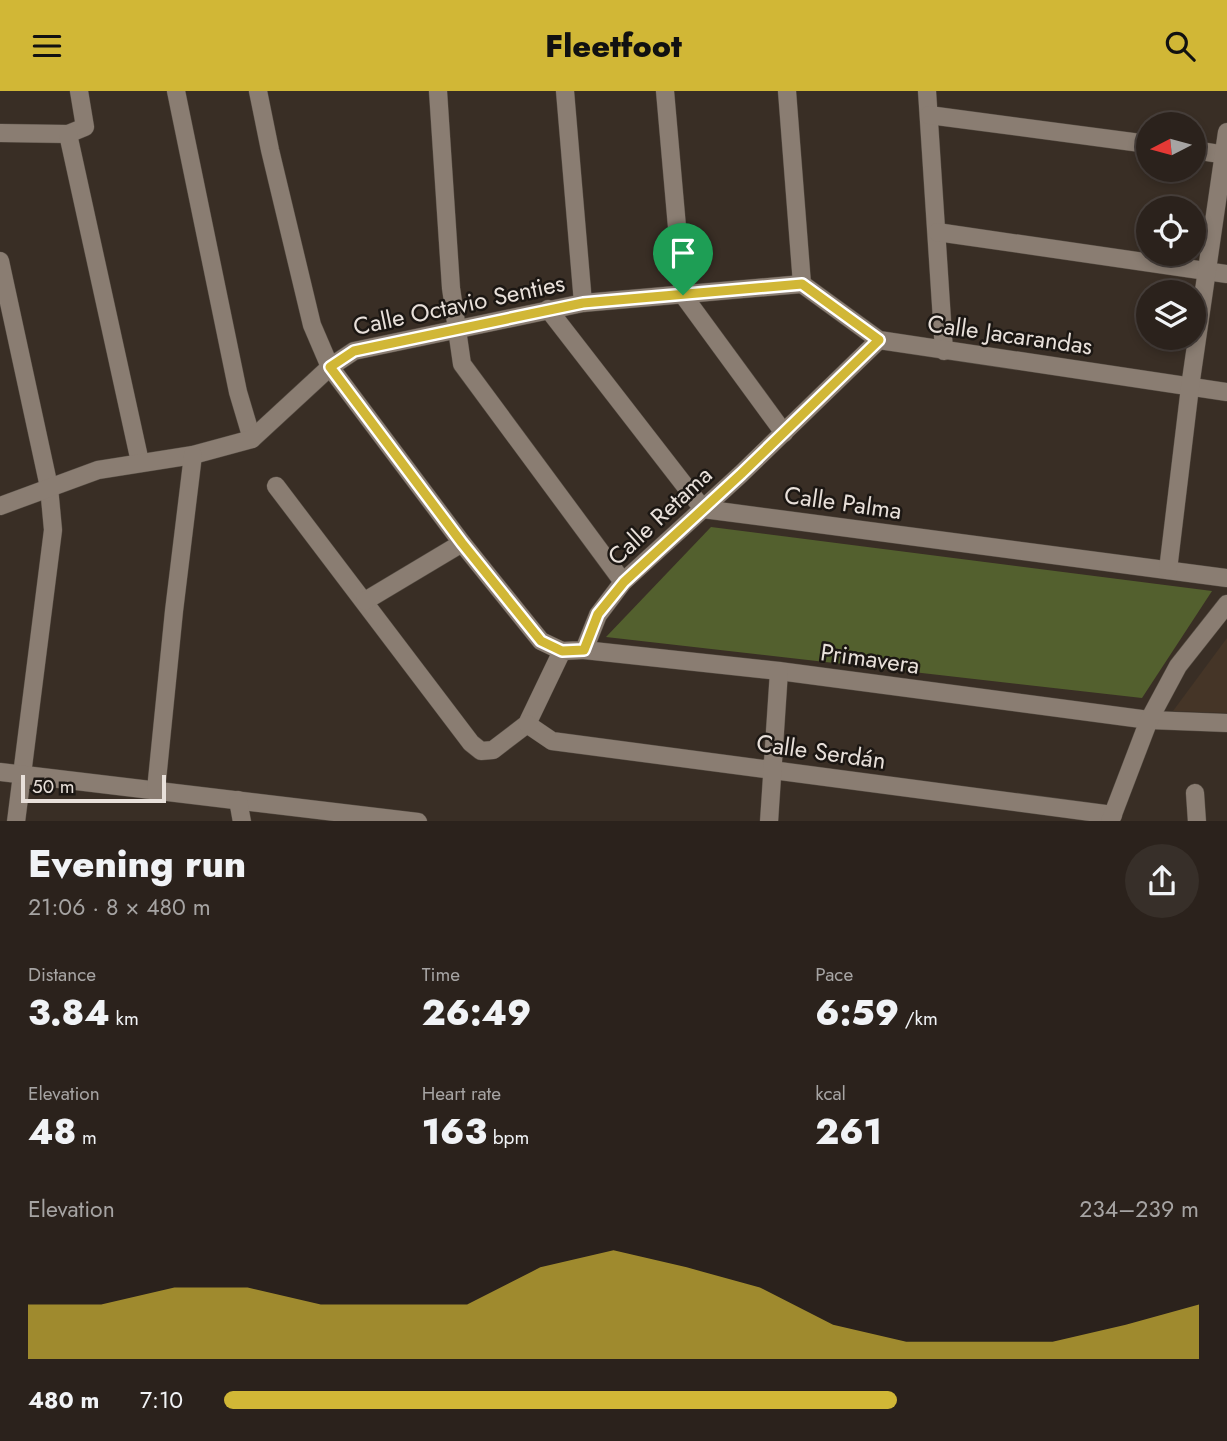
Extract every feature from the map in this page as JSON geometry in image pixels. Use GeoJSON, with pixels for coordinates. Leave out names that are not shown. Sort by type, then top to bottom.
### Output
{"type":"FeatureCollection","features":[{"type":"Feature","properties":{"kind":"street"},"geometry":{"type":"LineString","coordinates":[[0,133],[68,134],[85,127],[79,91]]}},
{"type":"Feature","properties":{"kind":"street"},"geometry":{"type":"LineString","coordinates":[[176,91],[238,392],[252,439]]}},
{"type":"Feature","properties":{"kind":"street"},"geometry":{"type":"LineString","coordinates":[[258,91],[312,325],[330,367],[462,543],[541,641],[562,651],[584,650]]}},
{"type":"Feature","properties":{"kind":"street"},"geometry":{"type":"LineString","coordinates":[[438,91],[456,329],[462,364],[624,582]]}},
{"type":"Feature","properties":{"kind":"street"},"geometry":{"type":"LineString","coordinates":[[565,91],[583,303]]}},
{"type":"Feature","properties":{"kind":"street"},"geometry":{"type":"LineString","coordinates":[[664,91],[683,295],[784,433]]}},
{"type":"Feature","properties":{"kind":"street"},"geometry":{"type":"LineString","coordinates":[[787,91],[802,284]]}},
{"type":"Feature","properties":{"kind":"street"},"geometry":{"type":"LineString","coordinates":[[927,91],[944,351]]}},
{"type":"Feature","properties":{"kind":"street"},"geometry":{"type":"LineString","coordinates":[[929,115],[1136,142]]}},
{"type":"Feature","properties":{"kind":"street"},"geometry":{"type":"LineString","coordinates":[[1168,570],[1190,387],[1227,132]]}},
{"type":"Feature","properties":{"kind":"street"},"geometry":{"type":"LineString","coordinates":[[68,134],[140,462]]}},
{"type":"Feature","properties":{"kind":"street"},"geometry":{"type":"LineString","coordinates":[[1206,152],[1225,154]]}},
{"type":"Feature","properties":{"kind":"street"},"geometry":{"type":"LineString","coordinates":[[937,232],[1227,274]]}},
{"type":"Feature","properties":{"kind":"street"},"geometry":{"type":"LineString","coordinates":[[0,261],[49,488],[52,530],[16,821]]}},
{"type":"Feature","properties":{"kind":"street","name":"Calle Octavio Senties"},"geometry":{"type":"LineString","coordinates":[[0,506],[97,470],[193,455],[252,439],[330,367],[354,351],[583,303],[802,284]]}},
{"type":"Feature","properties":{"kind":"street","name":"Calle Jacarandas"},"geometry":{"type":"LineString","coordinates":[[802,284],[879,340],[1227,392]]}},
{"type":"Feature","properties":{"kind":"street"},"geometry":{"type":"LineString","coordinates":[[548,309],[703,509]]}},
{"type":"Feature","properties":{"kind":"street","name":"Calle Retama"},"geometry":{"type":"LineString","coordinates":[[584,650],[598,614],[624,582],[879,340]]}},
{"type":"Feature","properties":{"kind":"street"},"geometry":{"type":"LineString","coordinates":[[156,790],[193,455]]}},
{"type":"Feature","properties":{"kind":"street"},"geometry":{"type":"LineString","coordinates":[[276,485],[471,743],[481,751],[493,750],[527,724],[562,651]]}},
{"type":"Feature","properties":{"kind":"street","name":"Calle Palma"},"geometry":{"type":"LineString","coordinates":[[703,509],[1227,578]]}},
{"type":"Feature","properties":{"kind":"street"},"geometry":{"type":"LineString","coordinates":[[365,601],[462,543]]}},
{"type":"Feature","properties":{"kind":"street"},"geometry":{"type":"LineString","coordinates":[[1112,818],[1149,720],[1178,666],[1227,604]]}},
{"type":"Feature","properties":{"kind":"street","name":"Primavera"},"geometry":{"type":"LineString","coordinates":[[584,650],[779,671],[1149,720],[1227,723]]}},
{"type":"Feature","properties":{"kind":"street"},"geometry":{"type":"LineString","coordinates":[[769,821],[779,671]]}},
{"type":"Feature","properties":{"kind":"street","name":"Calle Serdán"},"geometry":{"type":"LineString","coordinates":[[527,724],[552,741],[1112,818]]}},
{"type":"Feature","properties":{"kind":"street"},"geometry":{"type":"LineString","coordinates":[[0,772],[418,821]]}},
{"type":"Feature","properties":{"kind":"street"},"geometry":{"type":"LineString","coordinates":[[1195,793],[1197,821]]}},
{"type":"Feature","properties":{"kind":"street"},"geometry":{"type":"LineString","coordinates":[[238,800],[242,821]]}},
{"type":"Feature","properties":{"kind":"shaded area"},"geometry":{"type":"Polygon","coordinates":[[[1227,638],[1227,713],[1173,711],[1227,638]]]}},
{"type":"Feature","properties":{"kind":"green space"},"geometry":{"type":"Polygon","coordinates":[[[711,527],[1212,591],[1142,698],[606,637],[711,527]]]}},
{"type":"Feature","properties":{"kind":"route"},"geometry":{"type":"LineString","coordinates":[[802,284],[879,340],[741,474],[624,582],[598,614],[584,650],[562,651],[541,641],[462,543],[330,367],[354,351],[548,309],[583,303],[683,295],[802,284]]}}]}
